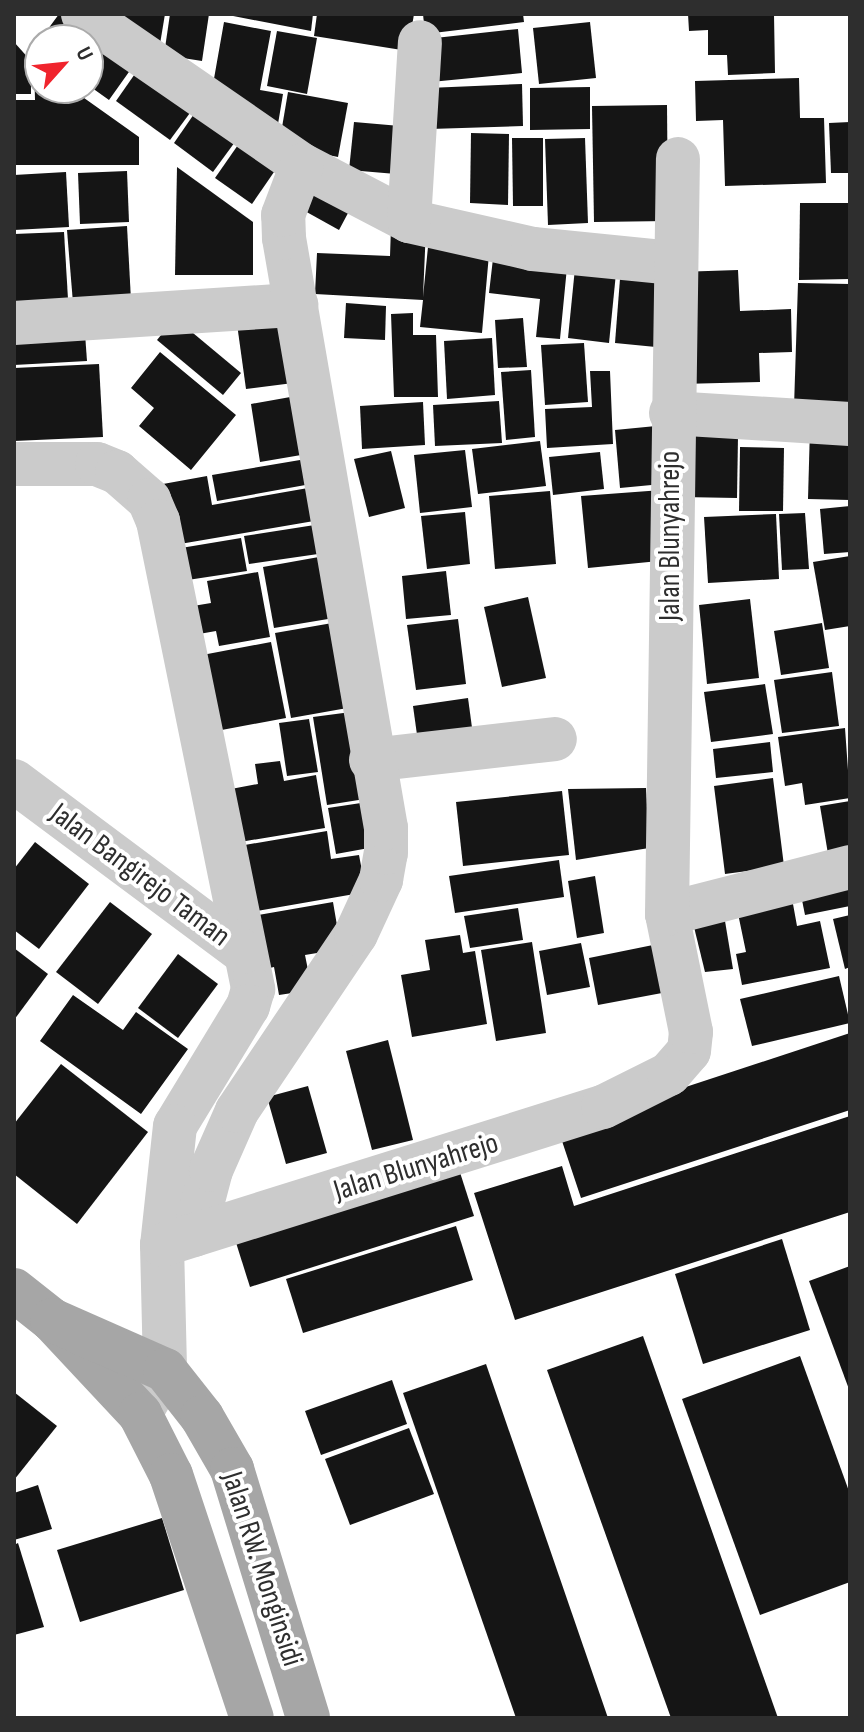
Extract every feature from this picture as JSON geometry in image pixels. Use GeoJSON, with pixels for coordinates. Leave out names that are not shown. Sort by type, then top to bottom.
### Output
{"type":"FeatureCollection","features":[{"type":"Feature","properties":{"kind":"main road","name":"Jalan RW. Monginsidi"},"geometry":{"type":"LineString","coordinates":[[14,1290],[52,1320],[140,1414],[171,1475],[252,1718]]}},
{"type":"Feature","properties":{"kind":"main road","name":"Jalan RW. Monginsidi"},"geometry":{"type":"LineString","coordinates":[[52,1320],[165,1370],[202,1417],[232,1469],[308,1718]]}},
{"type":"Feature","properties":{"kind":"street"},"geometry":{"type":"LineString","coordinates":[[83,14],[302,165],[409,221],[533,249],[674,263]]}},
{"type":"Feature","properties":{"kind":"street"},"geometry":{"type":"LineString","coordinates":[[409,221],[420,42]]}},
{"type":"Feature","properties":{"kind":"street","name":"Jalan Blunyahrejo"},"geometry":{"type":"LineString","coordinates":[[178,1240],[603,1107],[683,1064],[691,1032],[667,914],[671,413],[678,159]]}},
{"type":"Feature","properties":{"kind":"street"},"geometry":{"type":"LineString","coordinates":[[140,1414],[165,1370],[178,1240],[237,1111],[356,934],[381,880],[386,828],[371,760],[283,215],[302,165]]}},
{"type":"Feature","properties":{"kind":"street"},"geometry":{"type":"LineString","coordinates":[[14,323],[296,305]]}},
{"type":"Feature","properties":{"kind":"street"},"geometry":{"type":"LineString","coordinates":[[671,413],[850,424]]}},
{"type":"Feature","properties":{"kind":"street"},"geometry":{"type":"LineString","coordinates":[[14,464],[97,464],[117,472],[149,500],[158,521],[243,952]]}},
{"type":"Feature","properties":{"kind":"street"},"geometry":{"type":"LineString","coordinates":[[371,760],[555,739]]}},
{"type":"Feature","properties":{"kind":"street","name":"Jalan Bangirejo Taman"},"geometry":{"type":"LineString","coordinates":[[14,781],[243,952],[251,997],[175,1126],[178,1240]]}},
{"type":"Feature","properties":{"kind":"street"},"geometry":{"type":"LineString","coordinates":[[667,914],[850,867]]}},
{"type":"Feature","properties":{"kind":"building"},"geometry":{"type":"Polygon","coordinates":[[[59,14],[83,14],[97,24],[52,24],[59,14]]]}},
{"type":"Feature","properties":{"kind":"building"},"geometry":{"type":"Polygon","coordinates":[[[114,14],[165,14],[159,50],[114,14]]]}},
{"type":"Feature","properties":{"kind":"building"},"geometry":{"type":"Polygon","coordinates":[[[170,14],[209,14],[202,61],[164,55],[170,14]]]}},
{"type":"Feature","properties":{"kind":"building"},"geometry":{"type":"Polygon","coordinates":[[[223,14],[313,14],[311,31],[223,14]]]}},
{"type":"Feature","properties":{"kind":"building"},"geometry":{"type":"Polygon","coordinates":[[[317,14],[414,14],[408,51],[314,36],[317,14]]]}},
{"type":"Feature","properties":{"kind":"building"},"geometry":{"type":"Polygon","coordinates":[[[423,14],[523,14],[524,22],[425,34],[423,14]]]}},
{"type":"Feature","properties":{"kind":"building"},"geometry":{"type":"Polygon","coordinates":[[[688,14],[774,14],[775,73],[728,75],[727,55],[708,55],[708,30],[689,31],[688,14]]]}},
{"type":"Feature","properties":{"kind":"building"},"geometry":{"type":"Polygon","coordinates":[[[224,22],[271,31],[260,90],[283,94],[276,136],[212,90],[224,22]]]}},
{"type":"Feature","properties":{"kind":"building"},"geometry":{"type":"Polygon","coordinates":[[[590,22],[596,78],[539,84],[533,28],[590,22]]]}},
{"type":"Feature","properties":{"kind":"building"},"geometry":{"type":"Polygon","coordinates":[[[104,29],[141,55],[109,100],[104,96],[104,29]]]}},
{"type":"Feature","properties":{"kind":"building"},"geometry":{"type":"Polygon","coordinates":[[[518,29],[522,73],[431,82],[426,39],[518,29]]]}},
{"type":"Feature","properties":{"kind":"building"},"geometry":{"type":"Polygon","coordinates":[[[277,31],[317,38],[307,94],[267,86],[277,31]]]}},
{"type":"Feature","properties":{"kind":"building"},"geometry":{"type":"Polygon","coordinates":[[[14,42],[24,53],[24,94],[14,94],[14,42]]]}},
{"type":"Feature","properties":{"kind":"building"},"geometry":{"type":"Polygon","coordinates":[[[146,58],[201,98],[170,140],[116,101],[146,58]]]}},
{"type":"Feature","properties":{"kind":"building"},"geometry":{"type":"Polygon","coordinates":[[[799,78],[800,118],[824,118],[826,183],[725,186],[723,120],[696,121],[695,81],[799,78]]]}},
{"type":"Feature","properties":{"kind":"building"},"geometry":{"type":"Polygon","coordinates":[[[522,84],[523,126],[430,129],[428,88],[522,84]]]}},
{"type":"Feature","properties":{"kind":"building"},"geometry":{"type":"Polygon","coordinates":[[[590,87],[590,129],[530,130],[530,88],[590,87]]]}},
{"type":"Feature","properties":{"kind":"building"},"geometry":{"type":"Polygon","coordinates":[[[288,92],[348,103],[338,157],[279,145],[288,92]]]}},
{"type":"Feature","properties":{"kind":"building"},"geometry":{"type":"Polygon","coordinates":[[[14,100],[24,100],[24,104],[93,104],[139,137],[139,165],[14,165],[14,100]]]}},
{"type":"Feature","properties":{"kind":"building"},"geometry":{"type":"Polygon","coordinates":[[[203,101],[243,131],[213,172],[174,143],[203,101]]]}},
{"type":"Feature","properties":{"kind":"building"},"geometry":{"type":"Polygon","coordinates":[[[667,105],[668,221],[594,222],[592,106],[667,105]]]}},
{"type":"Feature","properties":{"kind":"building"},"geometry":{"type":"Polygon","coordinates":[[[354,122],[400,126],[396,174],[349,170],[354,122]]]}},
{"type":"Feature","properties":{"kind":"building"},"geometry":{"type":"Polygon","coordinates":[[[850,122],[850,173],[831,173],[829,123],[850,122]]]}},
{"type":"Feature","properties":{"kind":"building"},"geometry":{"type":"Polygon","coordinates":[[[247,132],[283,159],[252,204],[215,178],[247,132]]]}},
{"type":"Feature","properties":{"kind":"building"},"geometry":{"type":"Polygon","coordinates":[[[471,133],[509,134],[508,205],[470,203],[471,133]]]}},
{"type":"Feature","properties":{"kind":"building"},"geometry":{"type":"Polygon","coordinates":[[[512,138],[543,138],[543,206],[513,206],[512,138]]]}},
{"type":"Feature","properties":{"kind":"building"},"geometry":{"type":"Polygon","coordinates":[[[585,138],[588,223],[548,225],[545,139],[585,138]]]}},
{"type":"Feature","properties":{"kind":"building"},"geometry":{"type":"Polygon","coordinates":[[[177,167],[253,222],[253,275],[175,275],[177,167]]]}},
{"type":"Feature","properties":{"kind":"building"},"geometry":{"type":"Polygon","coordinates":[[[127,171],[129,222],[80,224],[78,173],[127,171]]]}},
{"type":"Feature","properties":{"kind":"building"},"geometry":{"type":"Polygon","coordinates":[[[66,172],[69,227],[14,230],[14,175],[66,172]]]}},
{"type":"Feature","properties":{"kind":"building"},"geometry":{"type":"Polygon","coordinates":[[[311,174],[356,198],[339,230],[294,205],[311,174]]]}},
{"type":"Feature","properties":{"kind":"building"},"geometry":{"type":"Polygon","coordinates":[[[800,203],[850,203],[850,279],[799,280],[800,203]]]}},
{"type":"Feature","properties":{"kind":"building"},"geometry":{"type":"Polygon","coordinates":[[[127,226],[131,300],[73,303],[67,230],[127,226]]]}},
{"type":"Feature","properties":{"kind":"building"},"geometry":{"type":"Polygon","coordinates":[[[391,227],[426,228],[423,297],[429,237],[490,243],[482,333],[420,327],[423,300],[315,294],[317,253],[390,256],[391,227]]]}},
{"type":"Feature","properties":{"kind":"building"},"geometry":{"type":"Polygon","coordinates":[[[64,232],[68,299],[14,302],[14,234],[64,232]]]}},
{"type":"Feature","properties":{"kind":"building"},"geometry":{"type":"Polygon","coordinates":[[[494,250],[568,257],[560,339],[536,337],[540,299],[489,293],[494,250]]]}},
{"type":"Feature","properties":{"kind":"building"},"geometry":{"type":"Polygon","coordinates":[[[576,258],[617,263],[609,343],[568,338],[576,258]]]}},
{"type":"Feature","properties":{"kind":"building"},"geometry":{"type":"Polygon","coordinates":[[[621,266],[672,270],[666,348],[615,343],[621,266]]]}},
{"type":"Feature","properties":{"kind":"building"},"geometry":{"type":"Polygon","coordinates":[[[738,270],[740,311],[791,309],[792,352],[759,353],[760,382],[681,384],[678,272],[738,270]]]}},
{"type":"Feature","properties":{"kind":"building"},"geometry":{"type":"Polygon","coordinates":[[[798,283],[850,284],[850,410],[794,407],[798,283]]]}},
{"type":"Feature","properties":{"kind":"building"},"geometry":{"type":"Polygon","coordinates":[[[346,303],[386,306],[385,340],[344,338],[346,303]]]}},
{"type":"Feature","properties":{"kind":"building"},"geometry":{"type":"Polygon","coordinates":[[[413,313],[413,335],[436,335],[438,397],[394,397],[391,314],[413,313]]]}},
{"type":"Feature","properties":{"kind":"building"},"geometry":{"type":"Polygon","coordinates":[[[175,318],[241,373],[223,395],[157,340],[175,318]]]}},
{"type":"Feature","properties":{"kind":"building"},"geometry":{"type":"Polygon","coordinates":[[[291,318],[301,382],[246,389],[237,324],[291,318]]]}},
{"type":"Feature","properties":{"kind":"building"},"geometry":{"type":"Polygon","coordinates":[[[523,318],[527,367],[498,368],[495,320],[523,318]]]}},
{"type":"Feature","properties":{"kind":"building"},"geometry":{"type":"Polygon","coordinates":[[[84,320],[87,361],[14,365],[14,323],[84,320]]]}},
{"type":"Feature","properties":{"kind":"building"},"geometry":{"type":"Polygon","coordinates":[[[492,338],[495,395],[447,399],[444,341],[492,338]]]}},
{"type":"Feature","properties":{"kind":"building"},"geometry":{"type":"Polygon","coordinates":[[[584,343],[588,402],[545,405],[541,345],[584,343]]]}},
{"type":"Feature","properties":{"kind":"building"},"geometry":{"type":"Polygon","coordinates":[[[160,352],[236,415],[191,470],[139,426],[154,408],[131,388],[160,352]]]}},
{"type":"Feature","properties":{"kind":"building"},"geometry":{"type":"Polygon","coordinates":[[[99,364],[103,437],[14,441],[14,368],[99,364]]]}},
{"type":"Feature","properties":{"kind":"building"},"geometry":{"type":"Polygon","coordinates":[[[531,370],[535,437],[506,440],[501,372],[531,370]]]}},
{"type":"Feature","properties":{"kind":"building"},"geometry":{"type":"Polygon","coordinates":[[[590,371],[610,371],[613,444],[547,448],[545,409],[592,407],[590,371]]]}},
{"type":"Feature","properties":{"kind":"building"},"geometry":{"type":"Polygon","coordinates":[[[296,396],[307,454],[260,462],[251,404],[296,396]]]}},
{"type":"Feature","properties":{"kind":"building"},"geometry":{"type":"Polygon","coordinates":[[[499,401],[502,443],[435,446],[433,405],[499,401]]]}},
{"type":"Feature","properties":{"kind":"building"},"geometry":{"type":"Polygon","coordinates":[[[423,402],[425,445],[362,449],[360,406],[423,402]]]}},
{"type":"Feature","properties":{"kind":"building"},"geometry":{"type":"Polygon","coordinates":[[[656,426],[662,484],[620,488],[615,430],[656,426]]]}},
{"type":"Feature","properties":{"kind":"building"},"geometry":{"type":"Polygon","coordinates":[[[810,428],[850,429],[850,500],[808,499],[810,428]]]}},
{"type":"Feature","properties":{"kind":"building"},"geometry":{"type":"Polygon","coordinates":[[[684,435],[738,436],[737,498],[682,497],[684,435]]]}},
{"type":"Feature","properties":{"kind":"building"},"geometry":{"type":"Polygon","coordinates":[[[540,441],[546,486],[478,494],[472,449],[540,441]]]}},
{"type":"Feature","properties":{"kind":"building"},"geometry":{"type":"Polygon","coordinates":[[[740,447],[784,448],[783,511],[739,511],[740,447]]]}},
{"type":"Feature","properties":{"kind":"building"},"geometry":{"type":"Polygon","coordinates":[[[465,450],[472,507],[420,513],[414,455],[465,450]]]}},
{"type":"Feature","properties":{"kind":"building"},"geometry":{"type":"Polygon","coordinates":[[[391,451],[405,508],[369,517],[354,459],[391,451]]]}},
{"type":"Feature","properties":{"kind":"building"},"geometry":{"type":"Polygon","coordinates":[[[600,452],[604,489],[553,495],[549,457],[600,452]]]}},
{"type":"Feature","properties":{"kind":"building"},"geometry":{"type":"Polygon","coordinates":[[[306,459],[311,484],[217,501],[212,475],[306,459]]]}},
{"type":"Feature","properties":{"kind":"building"},"geometry":{"type":"Polygon","coordinates":[[[207,476],[212,505],[308,488],[314,521],[174,545],[163,484],[207,476]]]}},
{"type":"Feature","properties":{"kind":"building"},"geometry":{"type":"Polygon","coordinates":[[[662,490],[669,560],[588,568],[581,496],[662,490]]]}},
{"type":"Feature","properties":{"kind":"building"},"geometry":{"type":"Polygon","coordinates":[[[550,491],[556,564],[495,569],[489,496],[550,491]]]}},
{"type":"Feature","properties":{"kind":"building"},"geometry":{"type":"Polygon","coordinates":[[[850,506],[850,552],[824,554],[820,509],[850,506]]]}},
{"type":"Feature","properties":{"kind":"building"},"geometry":{"type":"Polygon","coordinates":[[[465,512],[470,564],[427,569],[421,516],[465,512]]]}},
{"type":"Feature","properties":{"kind":"building"},"geometry":{"type":"Polygon","coordinates":[[[805,513],[809,569],[782,570],[779,514],[805,513]]]}},
{"type":"Feature","properties":{"kind":"building"},"geometry":{"type":"Polygon","coordinates":[[[776,514],[779,579],[708,583],[704,517],[776,514]]]}},
{"type":"Feature","properties":{"kind":"building"},"geometry":{"type":"Polygon","coordinates":[[[321,524],[325,553],[249,564],[244,536],[321,524]]]}},
{"type":"Feature","properties":{"kind":"building"},"geometry":{"type":"Polygon","coordinates":[[[241,538],[247,571],[181,581],[175,549],[241,538]]]}},
{"type":"Feature","properties":{"kind":"building"},"geometry":{"type":"Polygon","coordinates":[[[330,555],[340,617],[274,628],[263,567],[330,555]]]}},
{"type":"Feature","properties":{"kind":"building"},"geometry":{"type":"Polygon","coordinates":[[[850,556],[850,626],[825,630],[813,562],[850,556]]]}},
{"type":"Feature","properties":{"kind":"building"},"geometry":{"type":"Polygon","coordinates":[[[446,571],[451,615],[406,619],[402,576],[446,571]]]}},
{"type":"Feature","properties":{"kind":"building"},"geometry":{"type":"Polygon","coordinates":[[[258,572],[270,637],[219,646],[216,631],[199,634],[193,606],[211,603],[207,581],[258,572]]]}},
{"type":"Feature","properties":{"kind":"building"},"geometry":{"type":"Polygon","coordinates":[[[528,597],[546,678],[502,687],[484,607],[528,597]]]}},
{"type":"Feature","properties":{"kind":"building"},"geometry":{"type":"Polygon","coordinates":[[[750,599],[759,678],[707,684],[699,605],[750,599]]]}},
{"type":"Feature","properties":{"kind":"building"},"geometry":{"type":"Polygon","coordinates":[[[458,619],[466,684],[416,690],[407,625],[458,619]]]}},
{"type":"Feature","properties":{"kind":"building"},"geometry":{"type":"Polygon","coordinates":[[[338,622],[353,707],[291,718],[275,633],[338,622]]]}},
{"type":"Feature","properties":{"kind":"building"},"geometry":{"type":"Polygon","coordinates":[[[822,623],[829,668],[781,675],[774,631],[822,623]]]}},
{"type":"Feature","properties":{"kind":"building"},"geometry":{"type":"Polygon","coordinates":[[[271,642],[286,718],[211,732],[197,656],[271,642]]]}},
{"type":"Feature","properties":{"kind":"building"},"geometry":{"type":"Polygon","coordinates":[[[832,672],[839,726],[782,733],[774,680],[832,672]]]}},
{"type":"Feature","properties":{"kind":"building"},"geometry":{"type":"Polygon","coordinates":[[[765,684],[773,734],[711,742],[704,692],[765,684]]]}},
{"type":"Feature","properties":{"kind":"building"},"geometry":{"type":"Polygon","coordinates":[[[468,698],[473,735],[418,742],[413,706],[468,698]]]}},
{"type":"Feature","properties":{"kind":"building"},"geometry":{"type":"Polygon","coordinates":[[[351,712],[365,799],[327,805],[313,717],[351,712]]]}},
{"type":"Feature","properties":{"kind":"building"},"geometry":{"type":"Polygon","coordinates":[[[309,719],[318,772],[287,776],[279,723],[309,719]]]}},
{"type":"Feature","properties":{"kind":"building"},"geometry":{"type":"Polygon","coordinates":[[[845,728],[850,798],[805,805],[802,783],[785,786],[778,737],[845,728]]]}},
{"type":"Feature","properties":{"kind":"building"},"geometry":{"type":"Polygon","coordinates":[[[770,742],[773,772],[716,778],[713,749],[770,742]]]}},
{"type":"Feature","properties":{"kind":"building"},"geometry":{"type":"Polygon","coordinates":[[[280,761],[284,781],[316,775],[325,828],[240,842],[231,789],[258,784],[255,764],[280,761]]]}},
{"type":"Feature","properties":{"kind":"building"},"geometry":{"type":"Polygon","coordinates":[[[773,778],[784,866],[725,874],[714,786],[773,778]]]}},
{"type":"Feature","properties":{"kind":"building"},"geometry":{"type":"Polygon","coordinates":[[[646,788],[649,848],[576,860],[568,789],[646,788]]]}},
{"type":"Feature","properties":{"kind":"building"},"geometry":{"type":"Polygon","coordinates":[[[562,791],[569,855],[463,866],[456,802],[562,791]]]}},
{"type":"Feature","properties":{"kind":"building"},"geometry":{"type":"Polygon","coordinates":[[[850,801],[850,857],[829,860],[820,806],[850,801]]]}},
{"type":"Feature","properties":{"kind":"building"},"geometry":{"type":"Polygon","coordinates":[[[361,803],[369,848],[336,854],[328,808],[361,803]]]}},
{"type":"Feature","properties":{"kind":"building"},"geometry":{"type":"Polygon","coordinates":[[[327,831],[331,859],[359,855],[366,892],[251,912],[239,846],[327,831]]]}},
{"type":"Feature","properties":{"kind":"building"},"geometry":{"type":"Polygon","coordinates":[[[35,842],[89,884],[39,949],[14,930],[14,869],[35,842]]]}},
{"type":"Feature","properties":{"kind":"building"},"geometry":{"type":"Polygon","coordinates":[[[559,860],[564,897],[455,913],[449,876],[559,860]]]}},
{"type":"Feature","properties":{"kind":"building"},"geometry":{"type":"Polygon","coordinates":[[[595,876],[604,933],[577,938],[568,881],[595,876]]]}},
{"type":"Feature","properties":{"kind":"building"},"geometry":{"type":"Polygon","coordinates":[[[850,885],[850,906],[805,915],[801,895],[850,885]]]}},
{"type":"Feature","properties":{"kind":"building"},"geometry":{"type":"Polygon","coordinates":[[[791,893],[797,926],[820,921],[830,968],[742,985],[736,954],[746,952],[736,904],[791,893]]]}},
{"type":"Feature","properties":{"kind":"building"},"geometry":{"type":"Polygon","coordinates":[[[110,902],[152,934],[98,1004],[56,972],[110,902]]]}},
{"type":"Feature","properties":{"kind":"building"},"geometry":{"type":"Polygon","coordinates":[[[333,902],[341,949],[305,955],[312,990],[279,995],[274,967],[261,970],[252,916],[333,902]]]}},
{"type":"Feature","properties":{"kind":"building"},"geometry":{"type":"Polygon","coordinates":[[[518,908],[523,940],[470,948],[464,916],[518,908]]]}},
{"type":"Feature","properties":{"kind":"building"},"geometry":{"type":"Polygon","coordinates":[[[850,915],[850,967],[845,969],[833,919],[850,915]]]}},
{"type":"Feature","properties":{"kind":"building"},"geometry":{"type":"Polygon","coordinates":[[[725,921],[733,969],[705,972],[694,927],[725,921]]]}},
{"type":"Feature","properties":{"kind":"building"},"geometry":{"type":"Polygon","coordinates":[[[460,935],[463,953],[475,951],[487,1024],[412,1037],[401,975],[430,970],[425,940],[460,935]]]}},
{"type":"Feature","properties":{"kind":"building"},"geometry":{"type":"Polygon","coordinates":[[[532,942],[546,1033],[496,1041],[481,950],[532,942]]]}},
{"type":"Feature","properties":{"kind":"building"},"geometry":{"type":"Polygon","coordinates":[[[581,943],[590,987],[547,995],[539,951],[581,943]]]}},
{"type":"Feature","properties":{"kind":"building"},"geometry":{"type":"Polygon","coordinates":[[[653,945],[662,993],[598,1005],[589,958],[653,945]]]}},
{"type":"Feature","properties":{"kind":"building"},"geometry":{"type":"Polygon","coordinates":[[[14,948],[48,974],[14,1020],[14,948]]]}},
{"type":"Feature","properties":{"kind":"building"},"geometry":{"type":"Polygon","coordinates":[[[178,954],[218,984],[178,1038],[138,1008],[178,954]]]}},
{"type":"Feature","properties":{"kind":"building"},"geometry":{"type":"Polygon","coordinates":[[[839,976],[850,1023],[752,1046],[740,999],[839,976]]]}},
{"type":"Feature","properties":{"kind":"building"},"geometry":{"type":"Polygon","coordinates":[[[73,995],[123,1030],[136,1012],[188,1049],[141,1114],[40,1041],[73,995]]]}},
{"type":"Feature","properties":{"kind":"building"},"geometry":{"type":"Polygon","coordinates":[[[850,1033],[850,1110],[581,1198],[558,1129],[850,1033]]]}},
{"type":"Feature","properties":{"kind":"building"},"geometry":{"type":"Polygon","coordinates":[[[388,1040],[413,1140],[372,1150],[346,1051],[388,1040]]]}},
{"type":"Feature","properties":{"kind":"building"},"geometry":{"type":"Polygon","coordinates":[[[61,1064],[148,1132],[77,1224],[14,1174],[14,1124],[61,1064]]]}},
{"type":"Feature","properties":{"kind":"building"},"geometry":{"type":"Polygon","coordinates":[[[308,1086],[327,1153],[286,1164],[267,1097],[308,1086]]]}},
{"type":"Feature","properties":{"kind":"building"},"geometry":{"type":"Polygon","coordinates":[[[850,1116],[850,1212],[515,1320],[474,1193],[562,1166],[574,1206],[850,1116]]]}},
{"type":"Feature","properties":{"kind":"building"},"geometry":{"type":"Polygon","coordinates":[[[456,1160],[474,1216],[250,1287],[232,1230],[456,1160]]]}},
{"type":"Feature","properties":{"kind":"building"},"geometry":{"type":"Polygon","coordinates":[[[456,1226],[473,1280],[303,1333],[286,1279],[456,1226]]]}},
{"type":"Feature","properties":{"kind":"building"},"geometry":{"type":"Polygon","coordinates":[[[782,1239],[810,1330],[703,1364],[675,1274],[782,1239]]]}},
{"type":"Feature","properties":{"kind":"building"},"geometry":{"type":"Polygon","coordinates":[[[850,1266],[850,1392],[809,1281],[850,1266]]]}},
{"type":"Feature","properties":{"kind":"building"},"geometry":{"type":"Polygon","coordinates":[[[643,1336],[778,1718],[671,1718],[547,1370],[643,1336]]]}},
{"type":"Feature","properties":{"kind":"building"},"geometry":{"type":"Polygon","coordinates":[[[800,1356],[850,1494],[850,1582],[760,1615],[682,1399],[800,1356]]]}},
{"type":"Feature","properties":{"kind":"building"},"geometry":{"type":"Polygon","coordinates":[[[486,1364],[608,1718],[516,1718],[403,1393],[486,1364]]]}},
{"type":"Feature","properties":{"kind":"building"},"geometry":{"type":"Polygon","coordinates":[[[392,1380],[407,1424],[321,1455],[305,1411],[392,1380]]]}},
{"type":"Feature","properties":{"kind":"building"},"geometry":{"type":"Polygon","coordinates":[[[14,1392],[57,1426],[14,1480],[14,1392]]]}},
{"type":"Feature","properties":{"kind":"building"},"geometry":{"type":"Polygon","coordinates":[[[409,1428],[434,1494],[350,1525],[325,1459],[409,1428]]]}},
{"type":"Feature","properties":{"kind":"building"},"geometry":{"type":"Polygon","coordinates":[[[38,1485],[52,1529],[14,1540],[14,1493],[38,1485]]]}},
{"type":"Feature","properties":{"kind":"building"},"geometry":{"type":"Polygon","coordinates":[[[162,1518],[184,1590],[80,1622],[57,1550],[162,1518]]]}},
{"type":"Feature","properties":{"kind":"building"},"geometry":{"type":"Polygon","coordinates":[[[18,1543],[44,1627],[14,1635],[14,1545],[18,1543]]]}}]}
